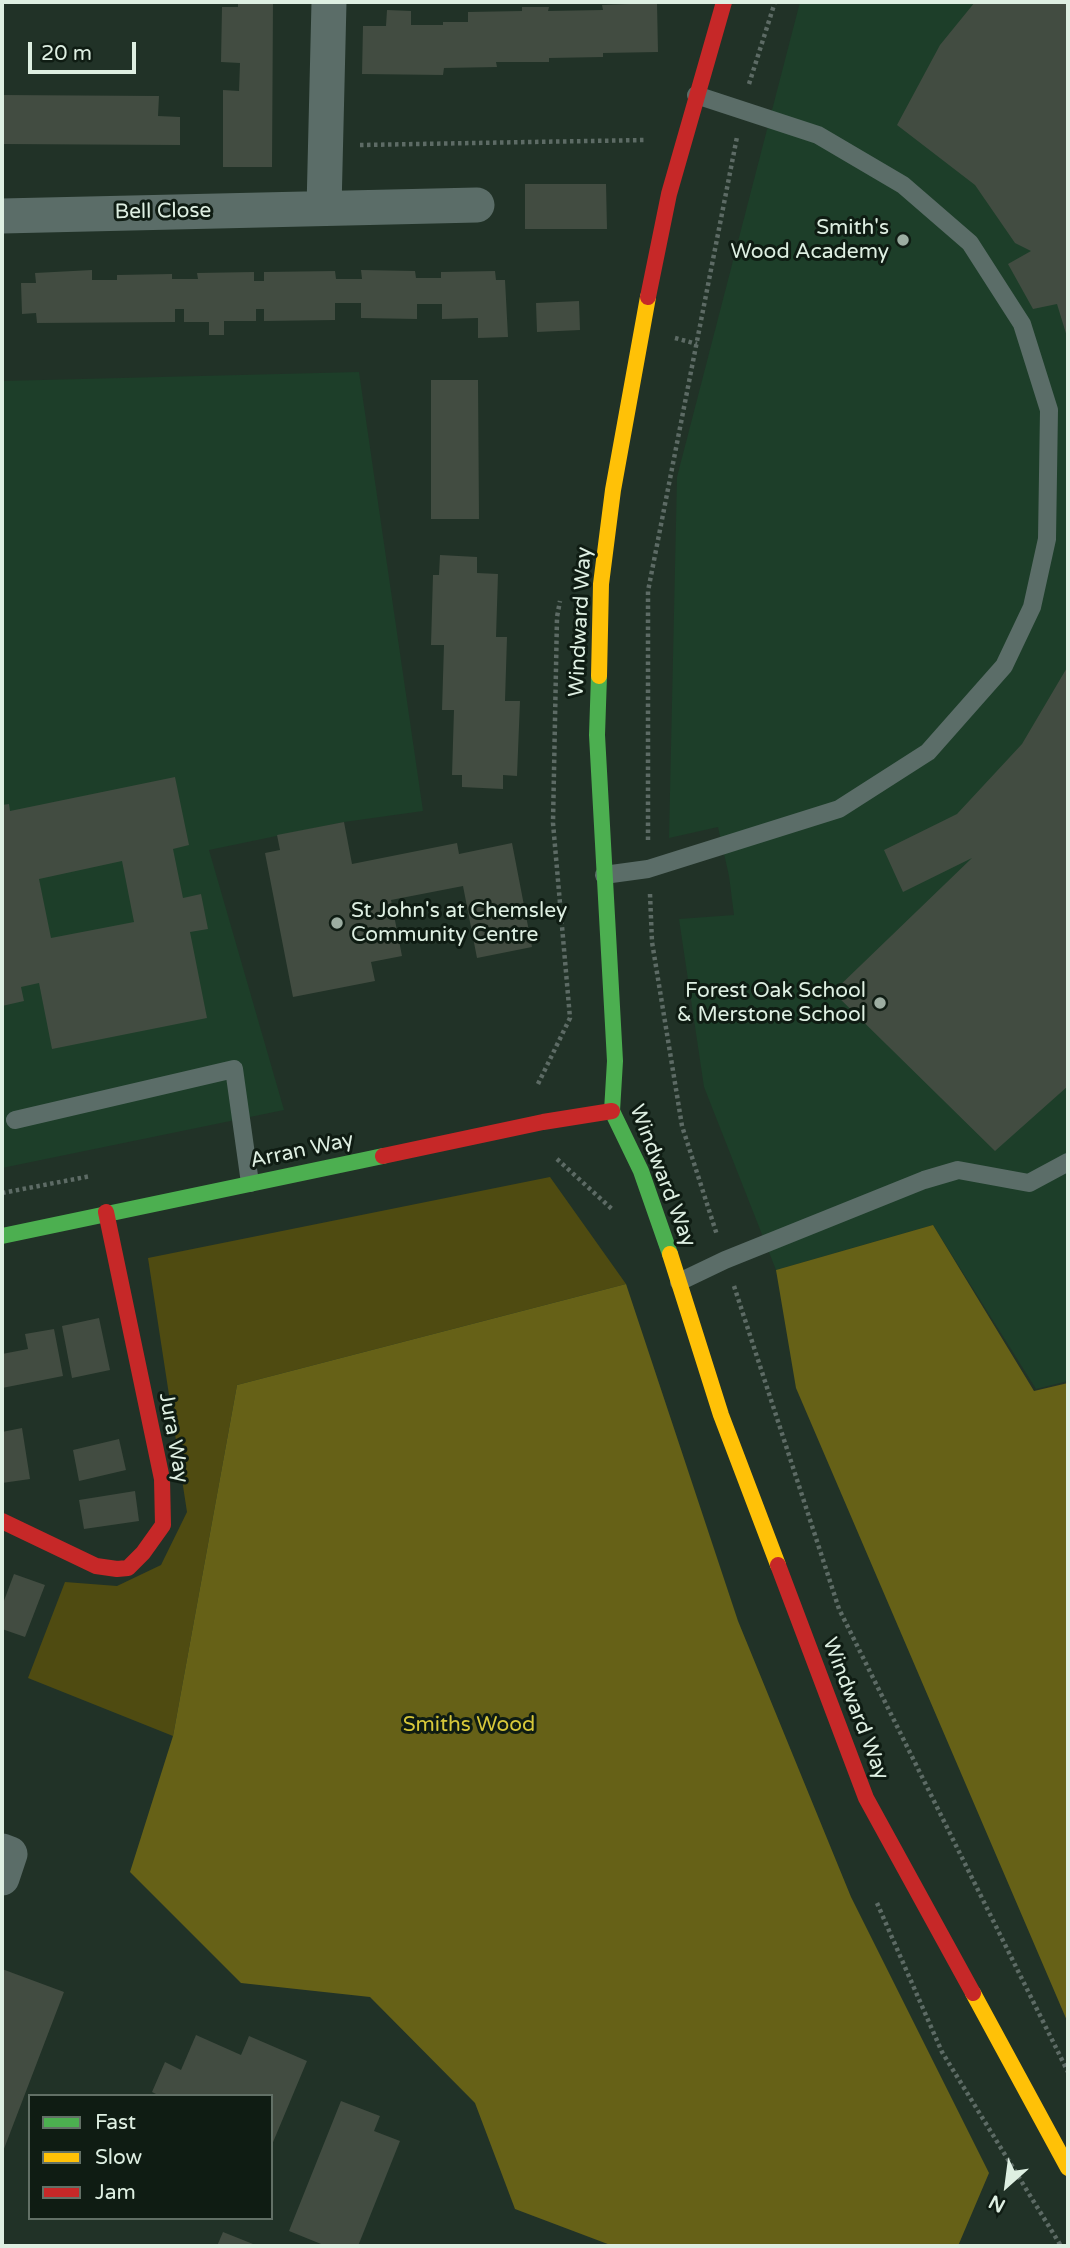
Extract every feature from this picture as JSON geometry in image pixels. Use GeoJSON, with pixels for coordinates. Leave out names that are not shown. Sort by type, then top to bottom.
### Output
{"type":"FeatureCollection","features":[{"type":"Feature","properties":{"kind":"street"},"geometry":{"type":"LineString","coordinates":[[324,208],[329,2]]}},
{"type":"Feature","properties":{"kind":"street","name":"Windward Way"},"geometry":{"type":"LineString","coordinates":[[724,2],[669,194],[640,330],[613,490],[601,584],[597,735],[615,1061],[612,1111],[641,1171],[721,1415],[866,1798],[1068,2168]]}},
{"type":"Feature","properties":{"kind":"street","name":"Bell Close"},"geometry":{"type":"LineString","coordinates":[[2,215],[477,205]]}},
{"type":"Feature","properties":{"kind":"street","name":"Arran Way"},"geometry":{"type":"LineString","coordinates":[[2,1236],[544,1122],[612,1111]]}},
{"type":"Feature","properties":{"kind":"street","name":"Jura Way"},"geometry":{"type":"LineString","coordinates":[[2,1521],[96,1566],[117,1569],[128,1568],[144,1553],[163,1525],[162,1479],[106,1212]]}},
{"type":"Feature","properties":{"kind":"street"},"geometry":{"type":"LineString","coordinates":[[2,1851],[10,1854],[2,1878]]}},
{"type":"Feature","properties":{"kind":"lane"},"geometry":{"type":"LineString","coordinates":[[604,875],[648,869],[839,808],[928,752],[1004,666],[1032,607],[1048,540],[1049,410],[1021,324],[970,243],[903,185],[818,135],[696,95]]}},
{"type":"Feature","properties":{"kind":"lane"},"geometry":{"type":"LineString","coordinates":[[15,1120],[234,1069],[250,1183]]}},
{"type":"Feature","properties":{"kind":"lane"},"geometry":{"type":"LineString","coordinates":[[679,1282],[725,1260],[907,1185],[958,1170],[1028,1183],[1068,1162]]}},
{"type":"Feature","properties":{"kind":"path"},"geometry":{"type":"LineString","coordinates":[[775,2],[741,110],[728,190],[648,591],[648,869],[652,942],[682,1126],[839,1609],[1068,2073]]}},
{"type":"Feature","properties":{"kind":"path"},"geometry":{"type":"LineString","coordinates":[[327,146],[650,140]]}},
{"type":"Feature","properties":{"kind":"path"},"geometry":{"type":"LineString","coordinates":[[538,1085],[570,1018],[553,823],[558,617],[562,591]]}},
{"type":"Feature","properties":{"kind":"path"},"geometry":{"type":"LineString","coordinates":[[2,1193],[96,1175]]}},
{"type":"Feature","properties":{"kind":"shaded area","name":"Smith's Wood Academy"},"geometry":{"type":"Polygon","coordinates":[[[800,2],[1068,2],[1068,1381],[1036,1389],[933,1225],[776,1270],[704,1087],[679,919],[734,915],[718,827],[669,838],[677,477],[800,2]]]}},
{"type":"Feature","properties":{"kind":"shaded area"},"geometry":{"type":"Polygon","coordinates":[[[359,372],[423,811],[344,822],[209,850],[284,1110],[2,1168],[2,381],[359,372]]]}},
{"type":"Feature","properties":{"kind":"shaded area"},"geometry":{"type":"Polygon","coordinates":[[[550,1177],[626,1284],[237,1385],[173,1736],[28,1678],[65,1582],[117,1586],[161,1565],[187,1512],[148,1258],[550,1177]]]}},
{"type":"Feature","properties":{"kind":"green space"},"geometry":{"type":"Polygon","coordinates":[[[933,1225],[1034,1391],[1068,1383],[1068,2023],[796,1388],[776,1270],[933,1225]]]}},
{"type":"Feature","properties":{"kind":"green space","name":"Smiths Wood"},"geometry":{"type":"Polygon","coordinates":[[[626,1284],[738,1621],[851,1897],[989,2173],[958,2246],[613,2246],[515,2209],[475,2103],[370,1997],[241,1983],[130,1872],[173,1736],[237,1385],[626,1284]]]}},
{"type":"Feature","properties":{"kind":"building"},"geometry":{"type":"Polygon","coordinates":[[[238,2],[273,2],[272,167],[223,167],[223,90],[239,91],[240,63],[221,62],[222,7],[238,7],[238,2]]]}},
{"type":"Feature","properties":{"kind":"building"},"geometry":{"type":"Polygon","coordinates":[[[975,2],[1068,2],[1068,340],[1057,304],[1033,309],[1008,264],[1031,251],[1015,243],[975,185],[897,125],[940,45],[975,2]]]}},
{"type":"Feature","properties":{"kind":"building"},"geometry":{"type":"Polygon","coordinates":[[[657,3],[658,52],[603,53],[603,57],[549,58],[549,62],[496,62],[497,67],[444,68],[443,75],[362,74],[363,26],[386,26],[387,10],[411,11],[411,25],[443,25],[443,22],[468,22],[468,12],[522,11],[522,7],[549,7],[548,11],[603,10],[602,5],[657,3]]]}},
{"type":"Feature","properties":{"kind":"building"},"geometry":{"type":"Polygon","coordinates":[[[2,95],[159,96],[158,116],[180,117],[180,145],[2,144],[2,95]]]}},
{"type":"Feature","properties":{"kind":"building"},"geometry":{"type":"Polygon","coordinates":[[[525,184],[606,184],[607,229],[525,229],[525,184]]]}},
{"type":"Feature","properties":{"kind":"building"},"geometry":{"type":"Polygon","coordinates":[[[92,270],[92,280],[117,280],[117,275],[172,274],[172,279],[198,279],[197,273],[254,272],[254,281],[264,281],[264,272],[335,271],[336,279],[362,279],[361,270],[415,271],[416,278],[441,278],[441,272],[495,271],[496,280],[505,280],[508,337],[478,338],[478,318],[442,319],[442,304],[417,304],[417,319],[361,318],[361,303],[335,303],[335,320],[264,321],[264,309],[256,309],[256,321],[224,321],[224,335],[209,335],[209,322],[184,322],[184,309],[175,309],[175,322],[37,323],[36,313],[22,314],[21,283],[36,283],[35,273],[92,270]]]}},
{"type":"Feature","properties":{"kind":"building"},"geometry":{"type":"Polygon","coordinates":[[[579,301],[580,330],[537,332],[536,303],[579,301]]]}},
{"type":"Feature","properties":{"kind":"building"},"geometry":{"type":"Polygon","coordinates":[[[431,380],[478,380],[479,519],[431,519],[431,380]]]}},
{"type":"Feature","properties":{"kind":"building"},"geometry":{"type":"Polygon","coordinates":[[[440,555],[477,557],[477,573],[498,574],[496,637],[507,637],[505,701],[520,701],[517,776],[503,775],[503,789],[462,787],[462,775],[452,775],[454,710],[442,710],[444,645],[431,645],[433,575],[439,575],[440,555]]]}},
{"type":"Feature","properties":{"kind":"building"},"geometry":{"type":"Polygon","coordinates":[[[1068,666],[1068,1086],[995,1151],[833,992],[972,858],[903,892],[884,850],[957,814],[1022,744],[1068,666]]]}},
{"type":"Feature","properties":{"kind":"building"},"geometry":{"type":"Polygon","coordinates":[[[175,777],[189,845],[173,849],[183,898],[201,894],[208,929],[190,932],[207,1018],[52,1049],[39,983],[21,987],[24,1001],[2,1006],[2,805],[9,804],[10,811],[175,777]],[[122,861],[39,879],[51,938],[134,922],[122,861]]]}},
{"type":"Feature","properties":{"kind":"building","name":"St John's at Chemsley Community Centre"},"geometry":{"type":"Polygon","coordinates":[[[344,822],[352,864],[457,843],[459,854],[512,843],[532,947],[477,958],[463,886],[391,900],[402,956],[371,962],[375,981],[293,997],[265,853],[280,850],[277,835],[344,822]]]}},
{"type":"Feature","properties":{"kind":"building"},"geometry":{"type":"Polygon","coordinates":[[[99,1318],[110,1370],[72,1378],[62,1326],[99,1318]]]}},
{"type":"Feature","properties":{"kind":"building"},"geometry":{"type":"Polygon","coordinates":[[[54,1329],[63,1376],[2,1388],[2,1354],[28,1349],[25,1334],[54,1329]]]}},
{"type":"Feature","properties":{"kind":"building"},"geometry":{"type":"Polygon","coordinates":[[[22,1428],[30,1479],[2,1483],[2,1432],[22,1428]]]}},
{"type":"Feature","properties":{"kind":"building"},"geometry":{"type":"Polygon","coordinates":[[[119,1439],[126,1470],[79,1481],[73,1450],[119,1439]]]}},
{"type":"Feature","properties":{"kind":"building"},"geometry":{"type":"Polygon","coordinates":[[[135,1491],[139,1521],[84,1529],[79,1500],[135,1491]]]}},
{"type":"Feature","properties":{"kind":"building"},"geometry":{"type":"Polygon","coordinates":[[[14,1574],[45,1585],[25,1637],[2,1629],[2,1606],[14,1574]]]}},
{"type":"Feature","properties":{"kind":"building"},"geometry":{"type":"Polygon","coordinates":[[[2,1969],[64,1992],[2,2154],[2,1969]]]}},
{"type":"Feature","properties":{"kind":"building"},"geometry":{"type":"Polygon","coordinates":[[[196,2035],[241,2055],[249,2036],[307,2061],[273,2142],[273,2094],[152,2092],[165,2062],[181,2070],[196,2035]]]}},
{"type":"Feature","properties":{"kind":"building"},"geometry":{"type":"Polygon","coordinates":[[[341,2101],[380,2116],[374,2131],[400,2141],[358,2246],[326,2246],[289,2231],[341,2101]]]}},
{"type":"Feature","properties":{"kind":"building"},"geometry":{"type":"Polygon","coordinates":[[[223,2232],[258,2246],[217,2246],[223,2232]]]}},
{"type":"Feature","properties":{"kind":"traffic: fast"},"geometry":{"type":"LineString","coordinates":[[599,676],[597,735],[615,1061],[612,1111],[641,1171],[670,1254]]}},
{"type":"Feature","properties":{"kind":"traffic: fast"},"geometry":{"type":"LineString","coordinates":[[2,1236],[383,1156]]}},
{"type":"Feature","properties":{"kind":"traffic: slow"},"geometry":{"type":"LineString","coordinates":[[599,676],[601,584],[613,490],[648,297]]}},
{"type":"Feature","properties":{"kind":"traffic: slow"},"geometry":{"type":"LineString","coordinates":[[670,1254],[721,1415],[778,1565]]}},
{"type":"Feature","properties":{"kind":"traffic: slow"},"geometry":{"type":"LineString","coordinates":[[973,1993],[1068,2168]]}},
{"type":"Feature","properties":{"kind":"traffic: jam"},"geometry":{"type":"LineString","coordinates":[[648,297],[669,194],[724,2]]}},
{"type":"Feature","properties":{"kind":"traffic: jam"},"geometry":{"type":"LineString","coordinates":[[383,1156],[543,1122],[612,1111]]}},
{"type":"Feature","properties":{"kind":"traffic: jam"},"geometry":{"type":"LineString","coordinates":[[2,1521],[96,1566],[117,1569],[128,1568],[143,1553],[163,1525],[162,1479],[106,1212]]}},
{"type":"Feature","properties":{"kind":"traffic: jam"},"geometry":{"type":"LineString","coordinates":[[778,1565],[866,1798],[973,1993]]}},
{"type":"Feature","properties":{"kind":"place","name":"Smith's Wood Academy"},"geometry":{"type":"Point","coordinates":[903,240]}},
{"type":"Feature","properties":{"kind":"place","name":"St John's at Chemsley Community Centre"},"geometry":{"type":"Point","coordinates":[337,923]}},
{"type":"Feature","properties":{"kind":"place","name":"Forest Oak School & Merstone School"},"geometry":{"type":"Point","coordinates":[880,1003]}}]}
